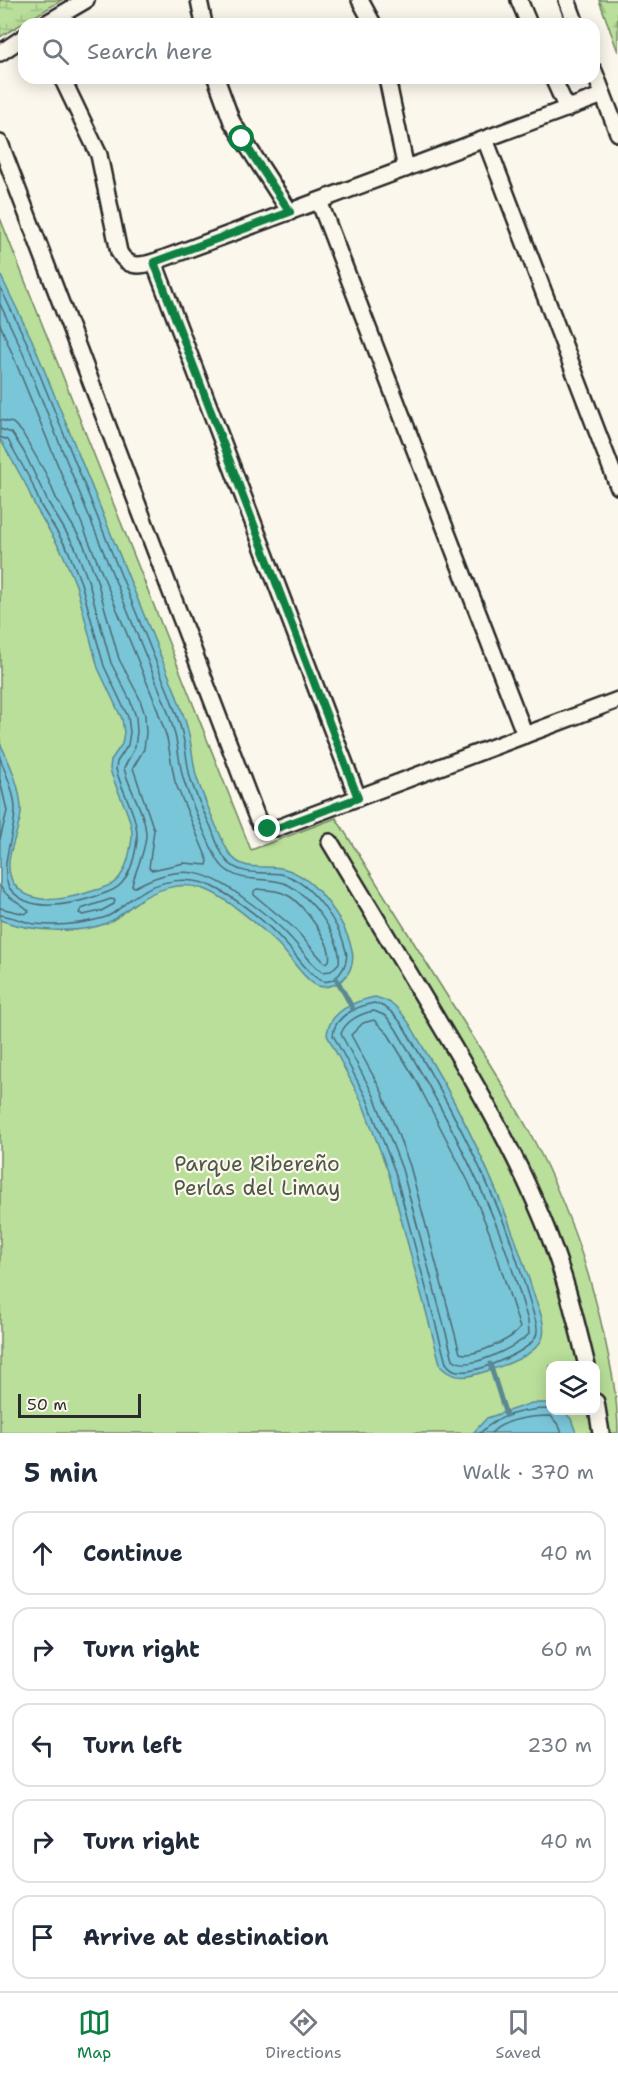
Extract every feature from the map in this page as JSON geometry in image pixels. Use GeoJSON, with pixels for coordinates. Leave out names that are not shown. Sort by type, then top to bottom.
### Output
{"type":"FeatureCollection","features":[{"type":"Feature","properties":{"kind":"street"},"geometry":{"type":"LineString","coordinates":[[55,18],[86,0]]}},
{"type":"Feature","properties":{"kind":"street"},"geometry":{"type":"LineString","coordinates":[[199,0],[203,18]]}},
{"type":"Feature","properties":{"kind":"street"},"geometry":{"type":"LineString","coordinates":[[360,0],[370,18]]}},
{"type":"Feature","properties":{"kind":"street"},"geometry":{"type":"LineString","coordinates":[[519,0],[526,18]]}},
{"type":"Feature","properties":{"kind":"street"},"geometry":{"type":"LineString","coordinates":[[567,0],[574,18]]}},
{"type":"Feature","properties":{"kind":"street"},"geometry":{"type":"LineString","coordinates":[[0,53],[18,41]]}},
{"type":"Feature","properties":{"kind":"street"},"geometry":{"type":"LineString","coordinates":[[65,84],[99,155],[119,252],[129,264],[136,266],[154,262],[603,95]]}},
{"type":"Feature","properties":{"kind":"street"},"geometry":{"type":"LineString","coordinates":[[218,84],[232,122],[290,212]]}},
{"type":"Feature","properties":{"kind":"street"},"geometry":{"type":"LineString","coordinates":[[388,84],[406,169]]}},
{"type":"Feature","properties":{"kind":"street"},"geometry":{"type":"LineString","coordinates":[[556,84],[567,109]]}},
{"type":"Feature","properties":{"kind":"street"},"geometry":{"type":"LineString","coordinates":[[599,84],[618,133]]}},
{"type":"Feature","properties":{"kind":"street"},"geometry":{"type":"LineString","coordinates":[[485,139],[618,486]]}},
{"type":"Feature","properties":{"kind":"street"},"geometry":{"type":"LineString","coordinates":[[0,143],[260,823],[268,829],[275,829],[618,700]]}},
{"type":"Feature","properties":{"kind":"street"},"geometry":{"type":"LineString","coordinates":[[319,201],[525,735]]}},
{"type":"Feature","properties":{"kind":"street"},"geometry":{"type":"LineString","coordinates":[[154,262],[358,798]]}},
{"type":"Feature","properties":{"kind":"street"},"geometry":{"type":"LineString","coordinates":[[330,842],[458,1054],[517,1160],[543,1219],[564,1276],[586,1361]]}},
{"type":"Feature","properties":{"kind":"street"},"geometry":{"type":"LineString","coordinates":[[598,1415],[601,1433]]}},
{"type":"Feature","properties":{"kind":"green space"},"geometry":{"type":"Polygon","coordinates":[[[0,0],[62,0],[32,18],[18,18],[18,26],[0,37],[0,0]]]}},
{"type":"Feature","properties":{"kind":"green space"},"geometry":{"type":"Polygon","coordinates":[[[599,0],[618,0],[618,52],[599,0]]]}},
{"type":"Feature","properties":{"kind":"green space","name":"Parque Ribereño Perlas del Limay"},"geometry":{"type":"Polygon","coordinates":[[[0,218],[251,850],[336,818],[498,1078],[529,1131],[553,1179],[573,1230],[598,1308],[614,1383],[618,1433],[0,1433],[0,218]]]}},
{"type":"Feature","properties":{"kind":"water"},"geometry":{"type":"Polygon","coordinates":[[[0,274],[32,340],[175,691],[188,729],[198,781],[224,844],[235,860],[241,864],[285,869],[307,881],[327,901],[343,926],[353,955],[348,974],[336,984],[323,987],[313,983],[278,944],[252,920],[210,891],[193,886],[176,886],[159,890],[111,921],[95,927],[68,930],[39,929],[0,920],[0,743],[20,796],[20,821],[9,867],[14,884],[22,892],[31,897],[53,899],[76,896],[109,886],[123,872],[129,855],[132,830],[110,769],[111,760],[122,744],[124,732],[122,719],[98,668],[76,585],[62,552],[0,439],[0,274]]]}},
{"type":"Feature","properties":{"kind":"water"},"geometry":{"type":"Polygon","coordinates":[[[375,997],[393,1004],[405,1018],[461,1115],[501,1202],[542,1319],[543,1336],[534,1349],[510,1363],[474,1375],[457,1376],[441,1367],[389,1174],[362,1102],[327,1035],[332,1020],[344,1009],[359,1001],[375,997]]]}},
{"type":"Feature","properties":{"kind":"water"},"geometry":{"type":"Polygon","coordinates":[[[532,1403],[546,1403],[546,1415],[568,1415],[576,1433],[473,1433],[487,1418],[532,1403]]]}},
{"type":"Feature","properties":{"kind":"waterway"},"geometry":{"type":"LineString","coordinates":[[336,978],[353,1009]]}},
{"type":"Feature","properties":{"kind":"waterway"},"geometry":{"type":"LineString","coordinates":[[490,1364],[506,1415]]}},
{"type":"Feature","properties":{"kind":"route"},"geometry":{"type":"LineString","coordinates":[[242,139],[290,212],[154,262],[358,798],[275,829],[268,829]]}}]}
